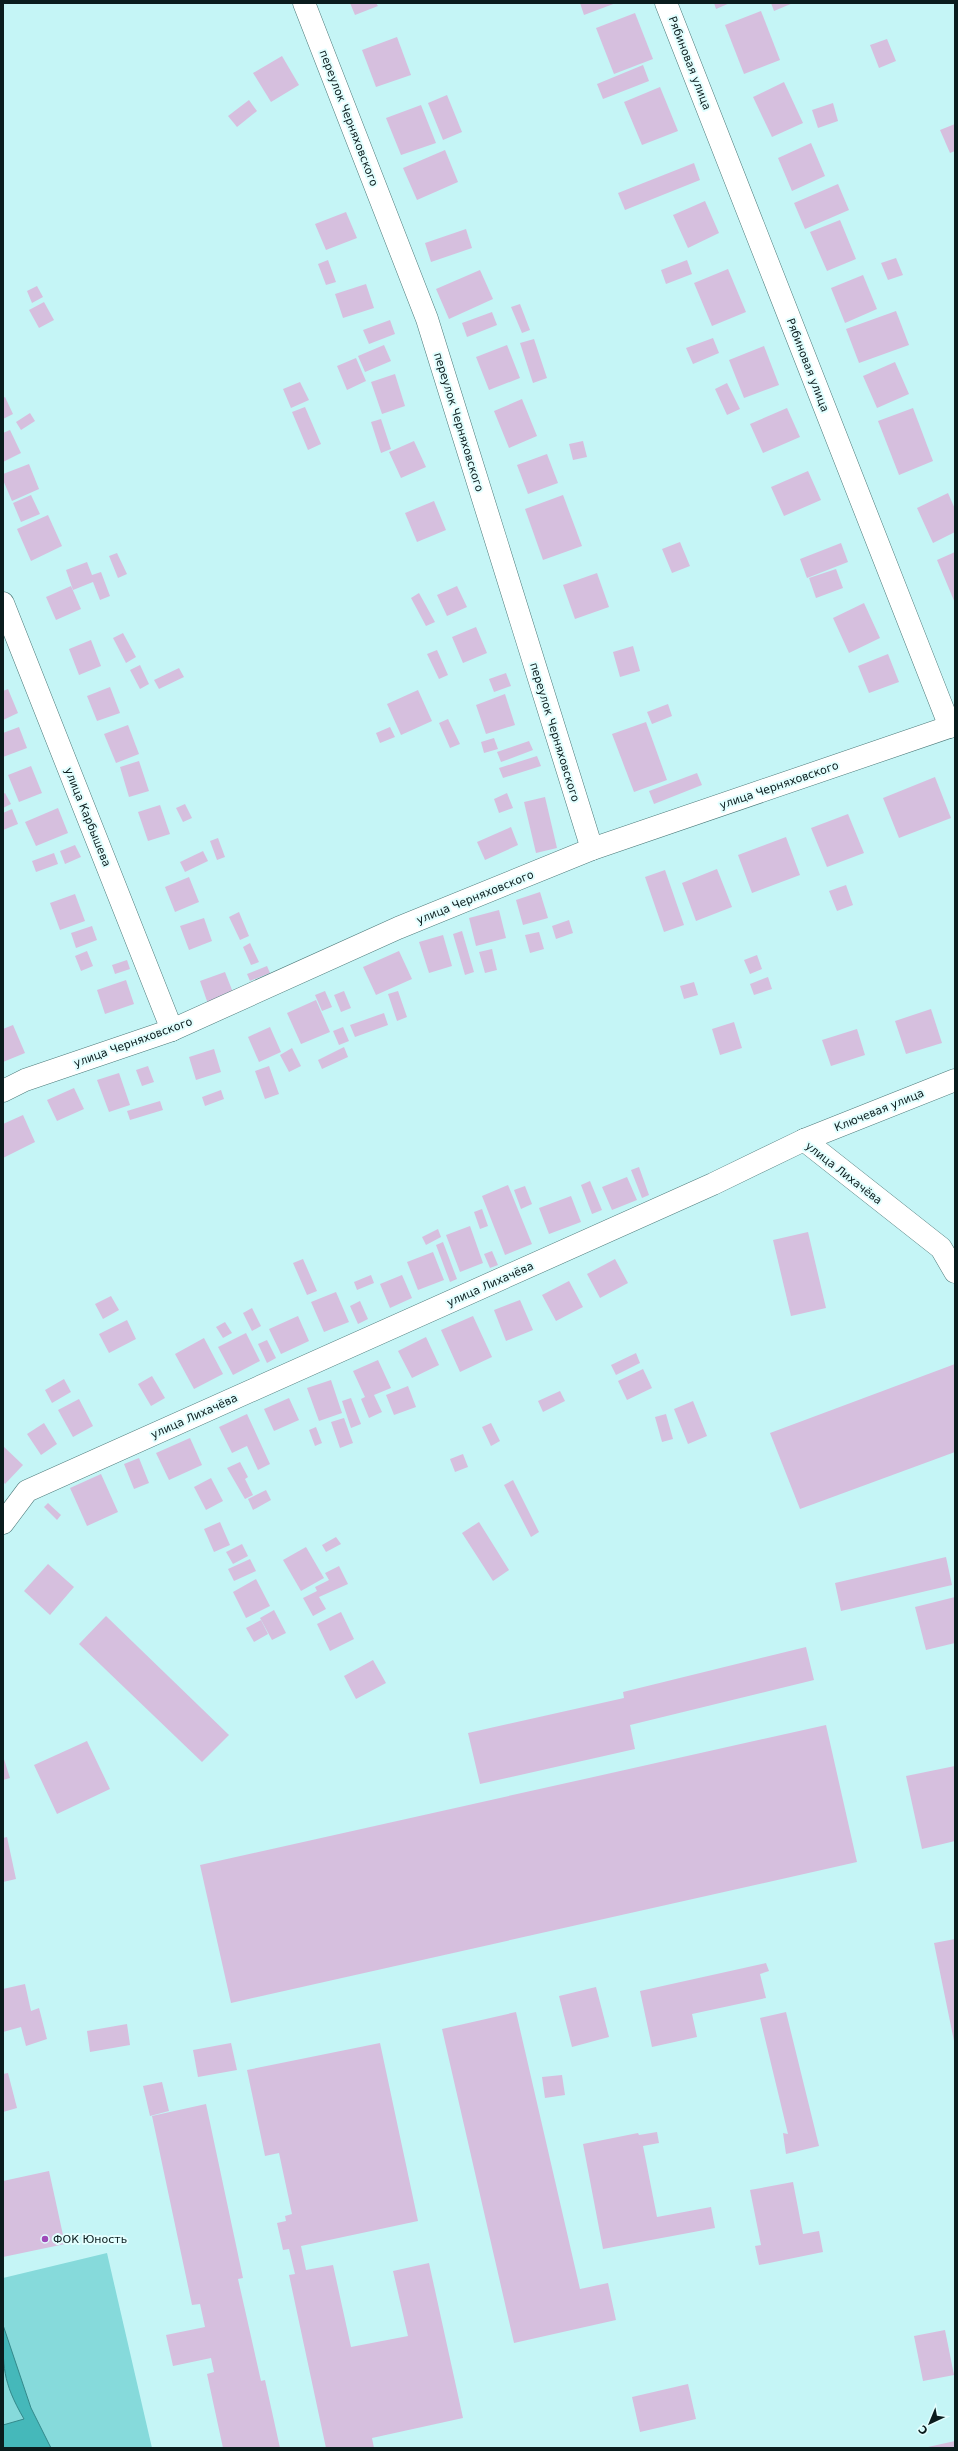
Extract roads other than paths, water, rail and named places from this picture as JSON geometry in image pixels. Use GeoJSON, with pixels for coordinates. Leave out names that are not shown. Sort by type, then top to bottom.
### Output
{"type":"FeatureCollection","features":[{"type":"Feature","properties":{"kind":"street","name":"переулок Черняховского"},"geometry":{"type":"LineString","coordinates":[[304,3],[427,319],[592,849]]}},
{"type":"Feature","properties":{"kind":"street","name":"Рябиновая улица"},"geometry":{"type":"LineString","coordinates":[[666,3],[953,726]]}},
{"type":"Feature","properties":{"kind":"street","name":"улица Карбышева"},"geometry":{"type":"LineString","coordinates":[[3,603],[172,1030]]}},
{"type":"Feature","properties":{"kind":"street","name":"улица Черняховского"},"geometry":{"type":"LineString","coordinates":[[3,1091],[25,1080],[172,1030],[398,928],[592,849],[953,726]]}},
{"type":"Feature","properties":{"kind":"street","name":"Ключевая улица"},"geometry":{"type":"LineString","coordinates":[[804,1140],[955,1080]]}},
{"type":"Feature","properties":{"kind":"street","name":"улица Лихачёва"},"geometry":{"type":"LineString","coordinates":[[3,1523],[27,1491],[713,1184],[804,1140],[941,1248],[955,1272]]}},
{"type":"Feature","properties":{"kind":"place","name":"ФОК Юность"},"geometry":{"type":"Point","coordinates":[45,2239]}}]}
